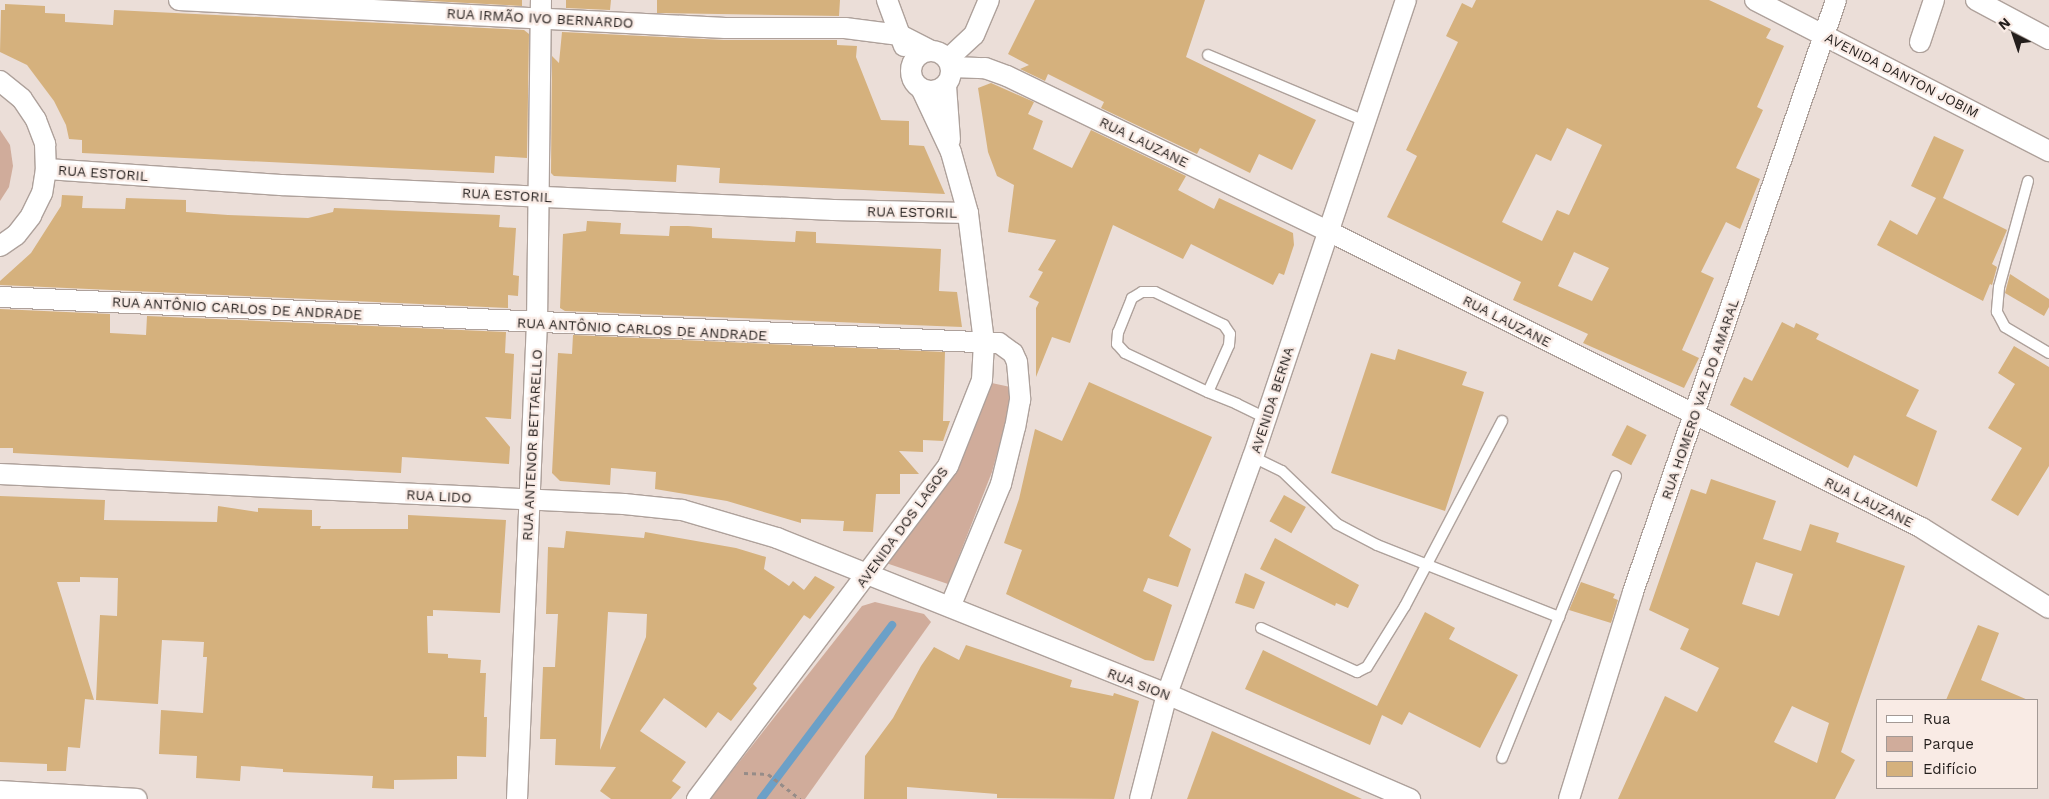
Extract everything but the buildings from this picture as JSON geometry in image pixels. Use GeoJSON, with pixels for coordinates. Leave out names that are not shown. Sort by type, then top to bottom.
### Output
{"type":"FeatureCollection","features":[{"type":"Feature","properties":{"kind":"street","name":"RUA IRMÃO IVO BERNARDO"},"geometry":{"type":"LineString","coordinates":[[179,0],[541,9],[725,28],[846,28],[900,35]]}},
{"type":"Feature","properties":{"kind":"street"},"geometry":{"type":"LineString","coordinates":[[887,0],[912,64]]}},
{"type":"Feature","properties":{"kind":"street"},"geometry":{"type":"LineString","coordinates":[[922,90],[935,92],[944,66],[974,35],[989,0]]}},
{"type":"Feature","properties":{"kind":"street","name":"AVENIDA BERNA"},"geometry":{"type":"LineString","coordinates":[[1140,799],[1167,694],[1254,456],[1406,0]]}},
{"type":"Feature","properties":{"kind":"street","name":"AVENIDA DANTON JOBIM"},"geometry":{"type":"LineString","coordinates":[[1754,0],[1824,34],[2049,151]]}},
{"type":"Feature","properties":{"kind":"street","name":"RUA HOMERO VAZ DO AMARAL"},"geometry":{"type":"LineString","coordinates":[[1570,799],[1633,592],[1836,0]]}},
{"type":"Feature","properties":{"kind":"street"},"geometry":{"type":"LineString","coordinates":[[1920,42],[1934,0]]}},
{"type":"Feature","properties":{"kind":"street"},"geometry":{"type":"LineString","coordinates":[[1976,0],[2049,39]]}},
{"type":"Feature","properties":{"kind":"street","name":"RUA ANTENOR BETTARELLO"},"geometry":{"type":"LineString","coordinates":[[517,799],[537,324],[537,196],[541,9]]}},
{"type":"Feature","properties":{"kind":"street"},"geometry":{"type":"LineString","coordinates":[[900,35],[944,66]]}},
{"type":"Feature","properties":{"kind":"street"},"geometry":{"type":"LineString","coordinates":[[912,64],[919,54],[944,66]]}},
{"type":"Feature","properties":{"kind":"street","name":"AVENIDA DOS LAGOS"},"geometry":{"type":"LineString","coordinates":[[697,799],[948,466],[982,380],[984,342],[968,213],[951,152],[922,90],[910,74],[912,64]]}},
{"type":"Feature","properties":{"kind":"street","name":"AVENIDA DOS LAGOS"},"geometry":{"type":"LineString","coordinates":[[944,66],[951,152]]}},
{"type":"Feature","properties":{"kind":"street","name":"RUA LAUZANE"},"geometry":{"type":"LineString","coordinates":[[944,66],[985,68],[1007,76],[1328,230],[1922,528],[2049,608]]}},
{"type":"Feature","properties":{"kind":"street"},"geometry":{"type":"LineString","coordinates":[[0,81],[22,99],[36,120],[45,144],[46,169],[42,193],[31,216],[16,235],[0,246]]}},
{"type":"Feature","properties":{"kind":"street","name":"RUA ESTORIL"},"geometry":{"type":"LineString","coordinates":[[46,169],[281,185],[813,209],[968,213]]}},
{"type":"Feature","properties":{"kind":"street","name":"RUA ANTÔNIO CARLOS DE ANDRADE"},"geometry":{"type":"LineString","coordinates":[[0,297],[918,342],[999,343],[1013,353],[1020,400],[1001,484],[950,607]]}},
{"type":"Feature","properties":{"kind":"street","name":"RUA LIDO"},"geometry":{"type":"LineString","coordinates":[[0,474],[529,500],[682,510],[777,538],[867,574]]}},
{"type":"Feature","properties":{"kind":"street","name":"RUA SION"},"geometry":{"type":"LineString","coordinates":[[867,574],[1167,694],[1410,799]]}},
{"type":"Feature","properties":{"kind":"street"},"geometry":{"type":"LineString","coordinates":[[0,791],[137,799]]}},
{"type":"Feature","properties":{"kind":"lane"},"geometry":{"type":"LineString","coordinates":[[1208,55],[1365,121]]}},
{"type":"Feature","properties":{"kind":"lane"},"geometry":{"type":"LineString","coordinates":[[2028,181],[1999,287],[1997,312],[2005,327],[2049,353]]}},
{"type":"Feature","properties":{"kind":"lane"},"geometry":{"type":"LineString","coordinates":[[1208,392],[1230,345],[1230,334],[1224,324],[1155,292],[1142,292],[1132,298],[1117,344],[1125,353],[1208,392],[1266,418]]}},
{"type":"Feature","properties":{"kind":"lane"},"geometry":{"type":"LineString","coordinates":[[1261,628],[1357,672],[1366,666],[1427,565],[1502,421]]}},
{"type":"Feature","properties":{"kind":"lane"},"geometry":{"type":"LineString","coordinates":[[1254,456],[1282,471],[1337,524],[1377,546],[1558,617]]}},
{"type":"Feature","properties":{"kind":"lane"},"geometry":{"type":"LineString","coordinates":[[1502,758],[1616,476]]}},
{"type":"Feature","properties":{"kind":"path"},"geometry":{"type":"LineString","coordinates":[[768,774],[800,799]]}},
{"type":"Feature","properties":{"kind":"green space"},"geometry":{"type":"Polygon","coordinates":[[[0,130],[10,145],[13,166],[9,187],[0,201],[0,130]]]}},
{"type":"Feature","properties":{"kind":"green space"},"geometry":{"type":"Polygon","coordinates":[[[987,382],[1015,388],[992,472],[948,584],[886,563],[987,382]]]}},
{"type":"Feature","properties":{"kind":"green space"},"geometry":{"type":"Polygon","coordinates":[[[875,602],[924,614],[931,622],[805,799],[710,799],[862,606],[875,602]]]}},
{"type":"Feature","properties":{"kind":"waterway"},"geometry":{"type":"LineString","coordinates":[[761,799],[892,625]]}}]}
